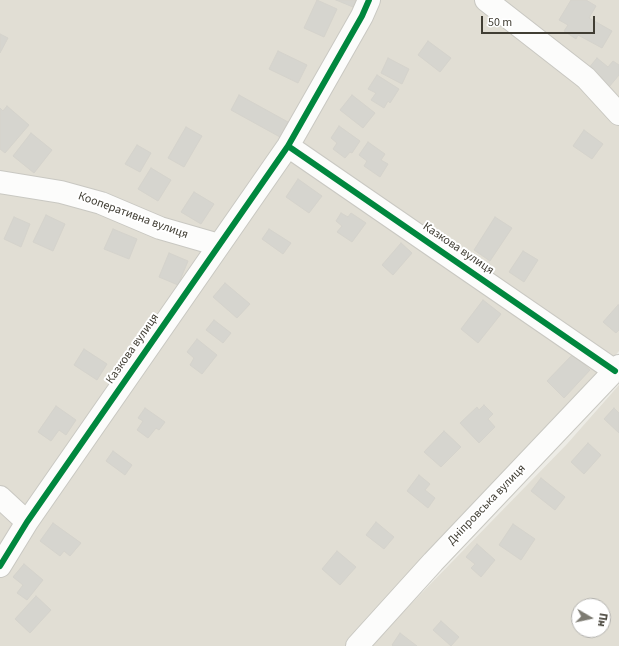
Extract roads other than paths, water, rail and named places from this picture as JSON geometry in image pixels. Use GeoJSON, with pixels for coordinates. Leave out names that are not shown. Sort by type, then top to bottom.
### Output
{"type":"FeatureCollection","features":[{"type":"Feature","properties":{"kind":"street","name":"Казкова вулиця"},"geometry":{"type":"LineString","coordinates":[[0,566],[27,522],[288,146],[370,0]]}},
{"type":"Feature","properties":{"kind":"street"},"geometry":{"type":"LineString","coordinates":[[486,0],[586,78],[619,114]]}},
{"type":"Feature","properties":{"kind":"street","name":"Казкова вулиця"},"geometry":{"type":"LineString","coordinates":[[288,146],[617,368]]}},
{"type":"Feature","properties":{"kind":"street","name":"Кооперативна вулиця"},"geometry":{"type":"LineString","coordinates":[[0,182],[61,192],[101,202],[160,228],[219,245]]}},
{"type":"Feature","properties":{"kind":"street","name":"Дніпровська вулиця"},"geometry":{"type":"LineString","coordinates":[[357,646],[433,562],[617,368]]}},
{"type":"Feature","properties":{"kind":"street"},"geometry":{"type":"LineString","coordinates":[[0,497],[27,522]]}}]}
